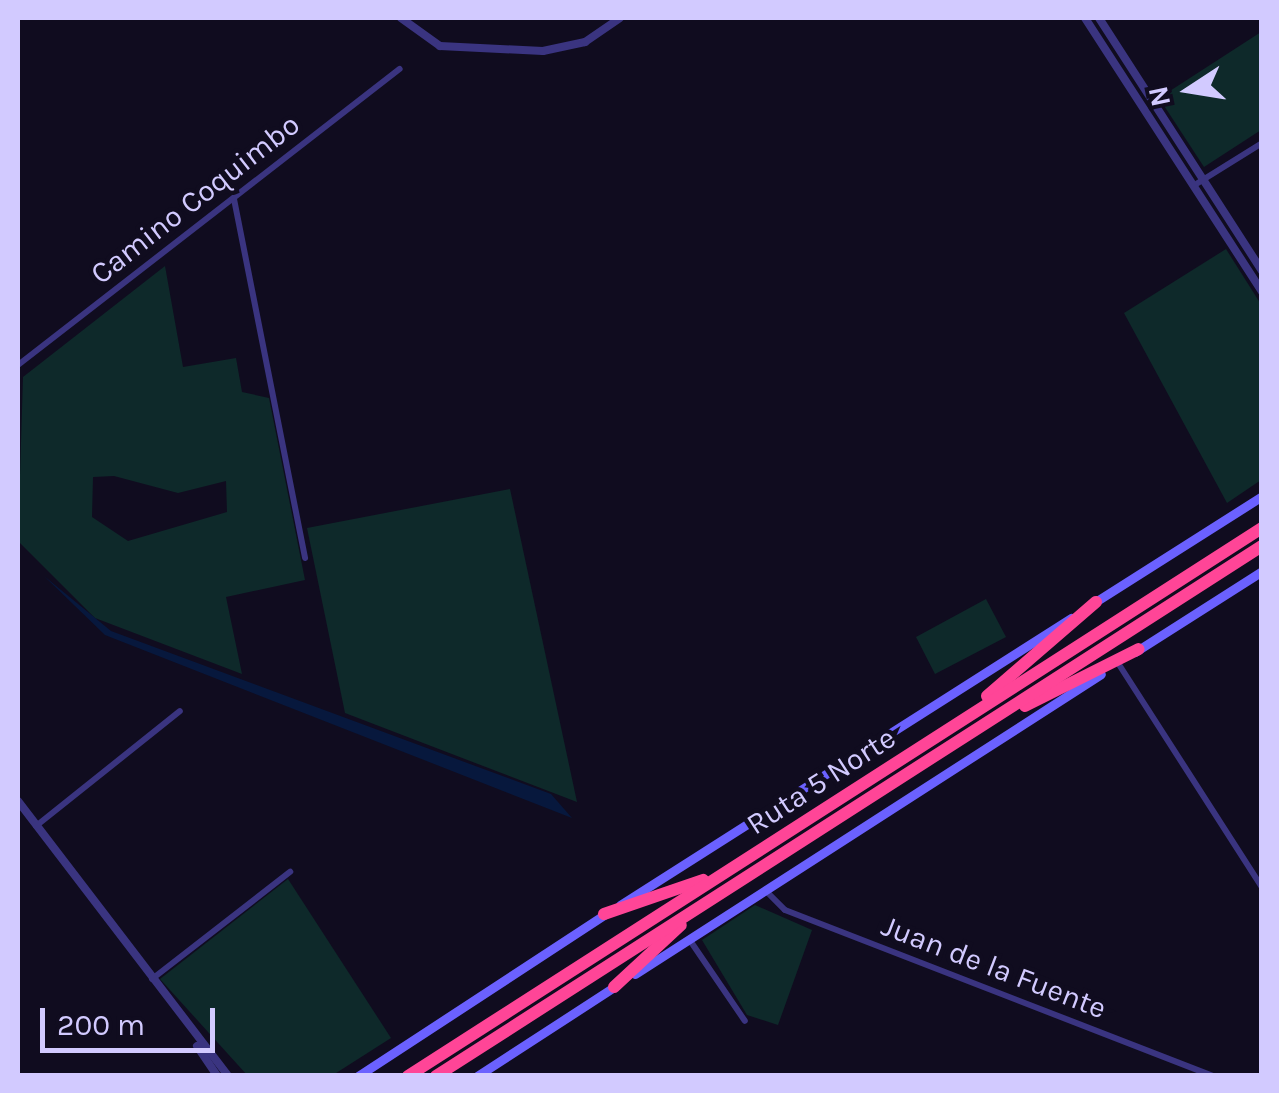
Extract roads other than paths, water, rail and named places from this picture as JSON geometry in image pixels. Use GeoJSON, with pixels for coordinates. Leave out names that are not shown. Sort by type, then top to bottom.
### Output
{"type":"FeatureCollection","features":[{"type":"Feature","properties":{"kind":"highway","name":"Ruta 5 Norte"},"geometry":{"type":"LineString","coordinates":[[408,1076],[1262,528]]}},
{"type":"Feature","properties":{"kind":"highway","name":"Ruta 5 Norte"},"geometry":{"type":"LineString","coordinates":[[436,1076],[1262,546]]}},
{"type":"Feature","properties":{"kind":"highway"},"geometry":{"type":"LineString","coordinates":[[959,721],[1096,602]]}},
{"type":"Feature","properties":{"kind":"highway"},"geometry":{"type":"LineString","coordinates":[[981,725],[1139,649]]}},
{"type":"Feature","properties":{"kind":"highway"},"geometry":{"type":"LineString","coordinates":[[604,914],[728,870]]}},
{"type":"Feature","properties":{"kind":"highway"},"geometry":{"type":"LineString","coordinates":[[614,987],[696,909]]}},
{"type":"Feature","properties":{"kind":"main road"},"geometry":{"type":"LineString","coordinates":[[358,1076],[604,914],[1262,496]]}},
{"type":"Feature","properties":{"kind":"main road"},"geometry":{"type":"LineString","coordinates":[[477,1076],[1262,572]]}},
{"type":"Feature","properties":{"kind":"street"},"geometry":{"type":"LineString","coordinates":[[400,18],[440,46],[543,51],[585,42],[620,18]]}},
{"type":"Feature","properties":{"kind":"street"},"geometry":{"type":"LineString","coordinates":[[1085,18],[1262,292]]}},
{"type":"Feature","properties":{"kind":"street"},"geometry":{"type":"LineString","coordinates":[[1099,18],[1262,271]]}},
{"type":"Feature","properties":{"kind":"street","name":"Camino Coquimbo"},"geometry":{"type":"LineString","coordinates":[[18,365],[400,68]]}},
{"type":"Feature","properties":{"kind":"street"},"geometry":{"type":"LineString","coordinates":[[1193,186],[1262,143]]}},
{"type":"Feature","properties":{"kind":"street"},"geometry":{"type":"LineString","coordinates":[[234,198],[306,558]]}},
{"type":"Feature","properties":{"kind":"street"},"geometry":{"type":"LineString","coordinates":[[1118,663],[1262,887]]}},
{"type":"Feature","properties":{"kind":"street"},"geometry":{"type":"LineString","coordinates":[[36,826],[180,711]]}},
{"type":"Feature","properties":{"kind":"street"},"geometry":{"type":"LineString","coordinates":[[18,801],[150,980],[228,1076]]}},
{"type":"Feature","properties":{"kind":"street"},"geometry":{"type":"LineString","coordinates":[[150,980],[290,872]]}},
{"type":"Feature","properties":{"kind":"street","name":"Juan de la Fuente"},"geometry":{"type":"LineString","coordinates":[[765,890],[784,910],[1214,1076]]}},
{"type":"Feature","properties":{"kind":"street"},"geometry":{"type":"LineString","coordinates":[[689,938],[744,1021]]}},
{"type":"Feature","properties":{"kind":"street"},"geometry":{"type":"LineString","coordinates":[[180,1018],[217,1076]]}},
{"type":"Feature","properties":{"kind":"water"},"geometry":{"type":"Polygon","coordinates":[[[44,576],[111,631],[551,794],[572,818],[105,635],[44,576]]]}}]}
